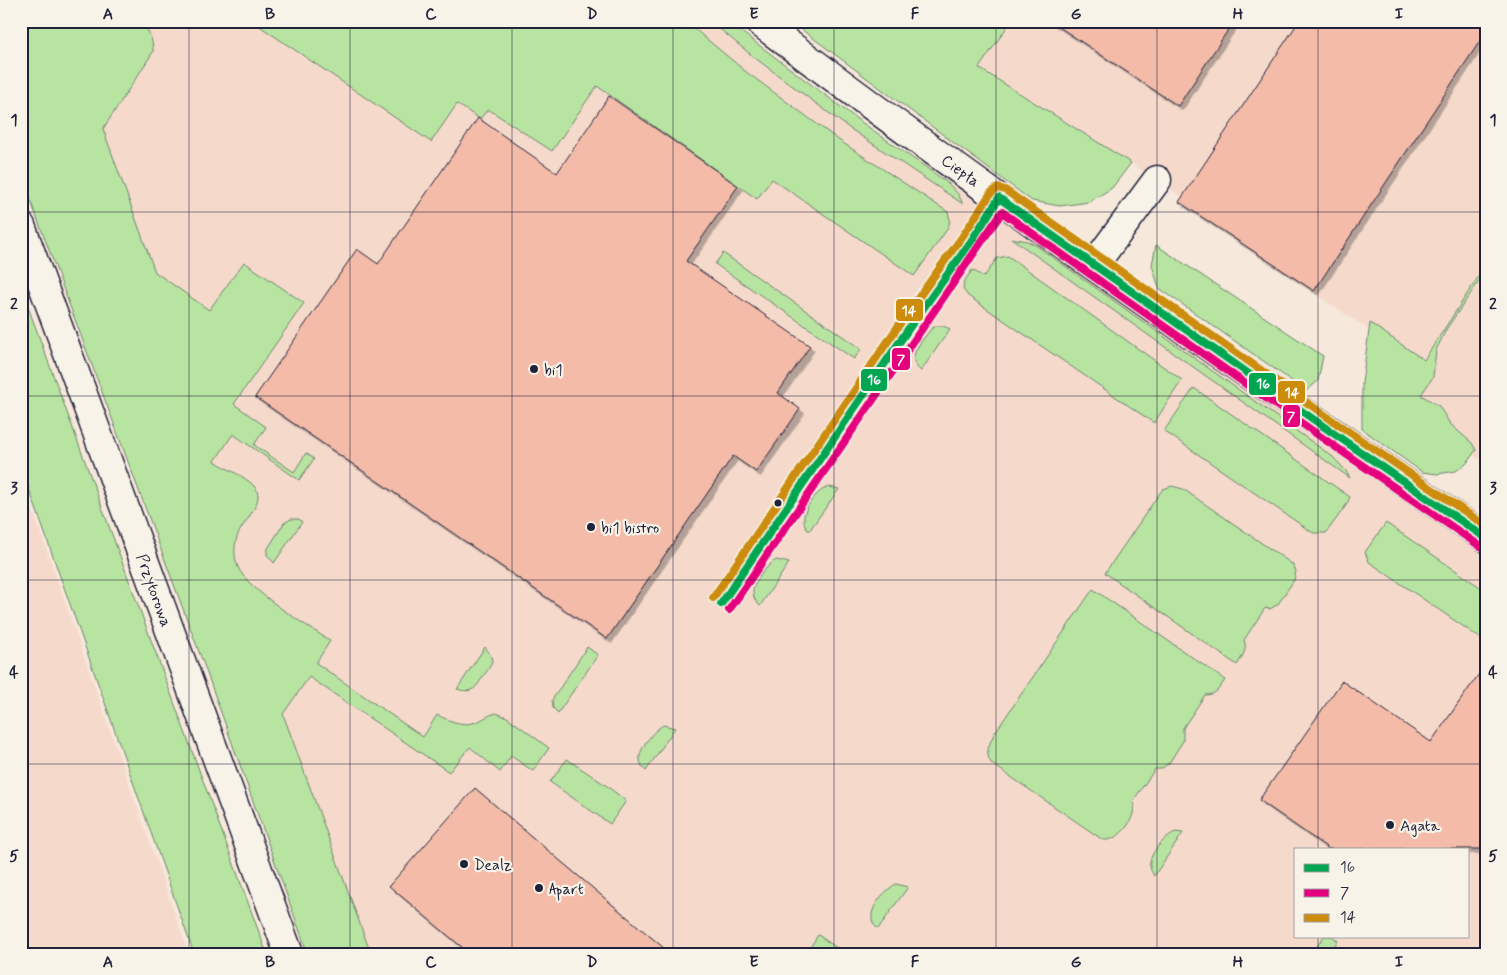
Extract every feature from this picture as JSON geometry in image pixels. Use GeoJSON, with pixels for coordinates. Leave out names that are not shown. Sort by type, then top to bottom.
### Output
{"type":"FeatureCollection","features":[{"type":"Feature","properties":{"kind":"street","name":"Ciepła"},"geometry":{"type":"LineString","coordinates":[[758,21],[1094,265],[1486,538]]}},
{"type":"Feature","properties":{"kind":"street"},"geometry":{"type":"LineString","coordinates":[[1094,265],[1156,180]]}},
{"type":"Feature","properties":{"kind":"street","name":"Przytorowa"},"geometry":{"type":"LineString","coordinates":[[21,226],[289,954]]}},
{"type":"Feature","properties":{"kind":"shaded area"},"geometry":{"type":"Polygon","coordinates":[[[21,21],[727,21],[857,119],[1486,556],[1486,954],[308,954],[204,665],[21,175],[21,21]]]}},
{"type":"Feature","properties":{"kind":"shaded area"},"geometry":{"type":"Polygon","coordinates":[[[872,21],[1486,21],[1486,464],[1395,403],[1420,364],[1178,202],[1182,197],[1157,180],[980,68],[872,21]]]}},
{"type":"Feature","properties":{"kind":"shaded area"},"geometry":{"type":"Polygon","coordinates":[[[21,477],[189,954],[21,954],[21,477]]]}},
{"type":"Feature","properties":{"kind":"green space"},"geometry":{"type":"Polygon","coordinates":[[[21,21],[139,21],[150,35],[153,52],[103,129],[155,272],[209,310],[244,262],[304,303],[234,404],[266,427],[254,445],[294,472],[306,453],[314,459],[299,480],[233,434],[215,461],[246,479],[254,486],[257,492],[256,505],[239,531],[235,545],[237,564],[244,576],[265,597],[330,641],[316,663],[423,737],[437,715],[455,722],[468,724],[496,713],[507,717],[549,748],[533,771],[511,756],[500,772],[470,747],[449,772],[309,677],[283,714],[371,954],[308,954],[204,665],[21,175],[21,21]]]}},
{"type":"Feature","properties":{"kind":"green space"},"geometry":{"type":"Polygon","coordinates":[[[252,21],[685,21],[745,71],[840,141],[948,212],[950,220],[948,228],[914,276],[772,179],[757,199],[597,86],[552,151],[488,109],[480,119],[457,104],[431,142],[252,21]]]}},
{"type":"Feature","properties":{"kind":"green space"},"geometry":{"type":"Polygon","coordinates":[[[710,21],[727,21],[857,119],[948,183],[958,194],[963,204],[849,128],[755,58],[710,21]]]}},
{"type":"Feature","properties":{"kind":"green space"},"geometry":{"type":"Polygon","coordinates":[[[790,21],[1011,21],[979,68],[1131,163],[1112,188],[1089,202],[1060,206],[1032,201],[790,21]]]}},
{"type":"Feature","properties":{"kind":"green space"},"geometry":{"type":"Polygon","coordinates":[[[1011,238],[1027,241],[1037,246],[1333,457],[1350,478],[1011,238]]]}},
{"type":"Feature","properties":{"kind":"green space"},"geometry":{"type":"Polygon","coordinates":[[[1156,245],[1323,356],[1318,381],[1306,391],[1159,288],[1152,265],[1156,245]]]}},
{"type":"Feature","properties":{"kind":"green space"},"geometry":{"type":"Polygon","coordinates":[[[723,253],[861,349],[854,359],[715,264],[723,253]]]}},
{"type":"Feature","properties":{"kind":"green space"},"geometry":{"type":"Polygon","coordinates":[[[1008,256],[1182,380],[1154,423],[968,296],[963,289],[964,282],[972,270],[984,277],[997,258],[1008,256]]]}},
{"type":"Feature","properties":{"kind":"green space"},"geometry":{"type":"Polygon","coordinates":[[[1486,265],[1486,271],[1447,328],[1436,350],[1433,377],[1421,395],[1439,406],[1450,424],[1472,443],[1476,450],[1466,464],[1456,471],[1437,474],[1422,472],[1362,429],[1362,383],[1370,323],[1424,360],[1486,265]]]}},
{"type":"Feature","properties":{"kind":"green space"},"geometry":{"type":"Polygon","coordinates":[[[21,288],[267,954],[194,954],[21,466],[21,288]]]}},
{"type":"Feature","properties":{"kind":"green space"},"geometry":{"type":"Polygon","coordinates":[[[936,326],[950,329],[921,371],[916,366],[914,355],[923,339],[936,326]]]}},
{"type":"Feature","properties":{"kind":"green space"},"geometry":{"type":"Polygon","coordinates":[[[1194,388],[1350,497],[1326,533],[1313,533],[1164,431],[1194,388]]]}},
{"type":"Feature","properties":{"kind":"green space"},"geometry":{"type":"Polygon","coordinates":[[[1172,486],[1183,489],[1292,564],[1296,571],[1294,580],[1278,604],[1270,609],[1265,608],[1244,640],[1245,650],[1237,665],[1105,573],[1159,494],[1163,489],[1172,486]]]}},
{"type":"Feature","properties":{"kind":"green space"},"geometry":{"type":"Polygon","coordinates":[[[829,487],[839,489],[809,531],[805,526],[804,519],[808,506],[818,493],[829,487]]]}},
{"type":"Feature","properties":{"kind":"green space"},"geometry":{"type":"Polygon","coordinates":[[[291,519],[299,519],[302,522],[274,563],[267,555],[267,550],[284,523],[291,519]]]}},
{"type":"Feature","properties":{"kind":"green space"},"geometry":{"type":"Polygon","coordinates":[[[1386,523],[1486,591],[1486,642],[1369,562],[1365,552],[1386,523]]]}},
{"type":"Feature","properties":{"kind":"green space"},"geometry":{"type":"Polygon","coordinates":[[[777,560],[789,563],[760,606],[754,598],[754,587],[758,578],[777,560]]]}},
{"type":"Feature","properties":{"kind":"green space"},"geometry":{"type":"Polygon","coordinates":[[[1093,589],[1225,680],[1215,693],[1205,695],[1183,728],[1183,741],[1169,763],[1161,769],[1155,769],[1133,801],[1133,814],[1130,821],[1121,833],[1109,840],[1103,840],[992,764],[988,757],[989,746],[994,734],[1093,589]]]}},
{"type":"Feature","properties":{"kind":"green space"},"geometry":{"type":"Polygon","coordinates":[[[485,647],[492,659],[488,670],[474,689],[467,691],[457,689],[485,647]]]}},
{"type":"Feature","properties":{"kind":"green space"},"geometry":{"type":"Polygon","coordinates":[[[587,647],[598,655],[558,713],[553,708],[552,700],[587,647]]]}},
{"type":"Feature","properties":{"kind":"green space"},"geometry":{"type":"Polygon","coordinates":[[[664,725],[675,728],[646,771],[640,762],[641,752],[645,743],[664,725]]]}},
{"type":"Feature","properties":{"kind":"green space"},"geometry":{"type":"Polygon","coordinates":[[[567,759],[626,801],[610,824],[550,782],[567,759]]]}},
{"type":"Feature","properties":{"kind":"green space"},"geometry":{"type":"Polygon","coordinates":[[[1176,832],[1183,833],[1154,876],[1150,867],[1151,857],[1164,839],[1176,832]]]}},
{"type":"Feature","properties":{"kind":"green space"},"geometry":{"type":"Polygon","coordinates":[[[896,884],[908,887],[878,929],[873,924],[873,911],[885,892],[896,884]]]}},
{"type":"Feature","properties":{"kind":"green space"},"geometry":{"type":"Polygon","coordinates":[[[818,935],[846,954],[806,954],[818,935]]]}},
{"type":"Feature","properties":{"kind":"green space"},"geometry":{"type":"Polygon","coordinates":[[[1323,938],[1334,938],[1338,941],[1329,954],[1312,954],[1323,938]]]}},
{"type":"Feature","properties":{"kind":"building"},"geometry":{"type":"Polygon","coordinates":[[[1050,21],[1234,21],[1178,106],[1050,21]]]}},
{"type":"Feature","properties":{"kind":"building"},"geometry":{"type":"Polygon","coordinates":[[[1299,21],[1486,21],[1486,32],[1314,291],[1179,202],[1299,21]]]}},
{"type":"Feature","properties":{"kind":"building","name":"bi1"},"geometry":{"type":"Polygon","coordinates":[[[609,96],[738,186],[686,261],[810,346],[778,393],[800,409],[756,472],[733,456],[607,639],[255,397],[357,249],[378,264],[478,118],[557,173],[609,96]]]}},
{"type":"Feature","properties":{"kind":"building","name":"Agata"},"geometry":{"type":"Polygon","coordinates":[[[1486,664],[1486,849],[1328,848],[1259,800],[1342,681],[1431,742],[1486,664]]]}},
{"type":"Feature","properties":{"kind":"building"},"geometry":{"type":"Polygon","coordinates":[[[475,788],[671,954],[470,954],[389,886],[475,788]]]}},
{"type":"Feature","properties":{"kind":"transit line","name":"14"},"geometry":{"type":"LineString","coordinates":[[713,598],[901,322],[991,193],[998,188],[1005,190],[1486,526]]}},
{"type":"Feature","properties":{"kind":"transit line","name":"16"},"geometry":{"type":"LineString","coordinates":[[721,604],[999,198],[1330,431],[1486,538]]}},
{"type":"Feature","properties":{"kind":"transit line","name":"7"},"geometry":{"type":"LineString","coordinates":[[729,610],[1002,212],[1324,439],[1480,546]]}},
{"type":"Feature","properties":{"kind":"place","name":"bi1"},"geometry":{"type":"Point","coordinates":[534,369]}},
{"type":"Feature","properties":{"kind":"place","name":"bi1 bistro"},"geometry":{"type":"Point","coordinates":[591,527]}},
{"type":"Feature","properties":{"kind":"place","name":"Agata"},"geometry":{"type":"Point","coordinates":[1390,825]}},
{"type":"Feature","properties":{"kind":"place","name":"Dealz"},"geometry":{"type":"Point","coordinates":[464,864]}},
{"type":"Feature","properties":{"kind":"place","name":"Apart"},"geometry":{"type":"Point","coordinates":[539,888]}}]}
